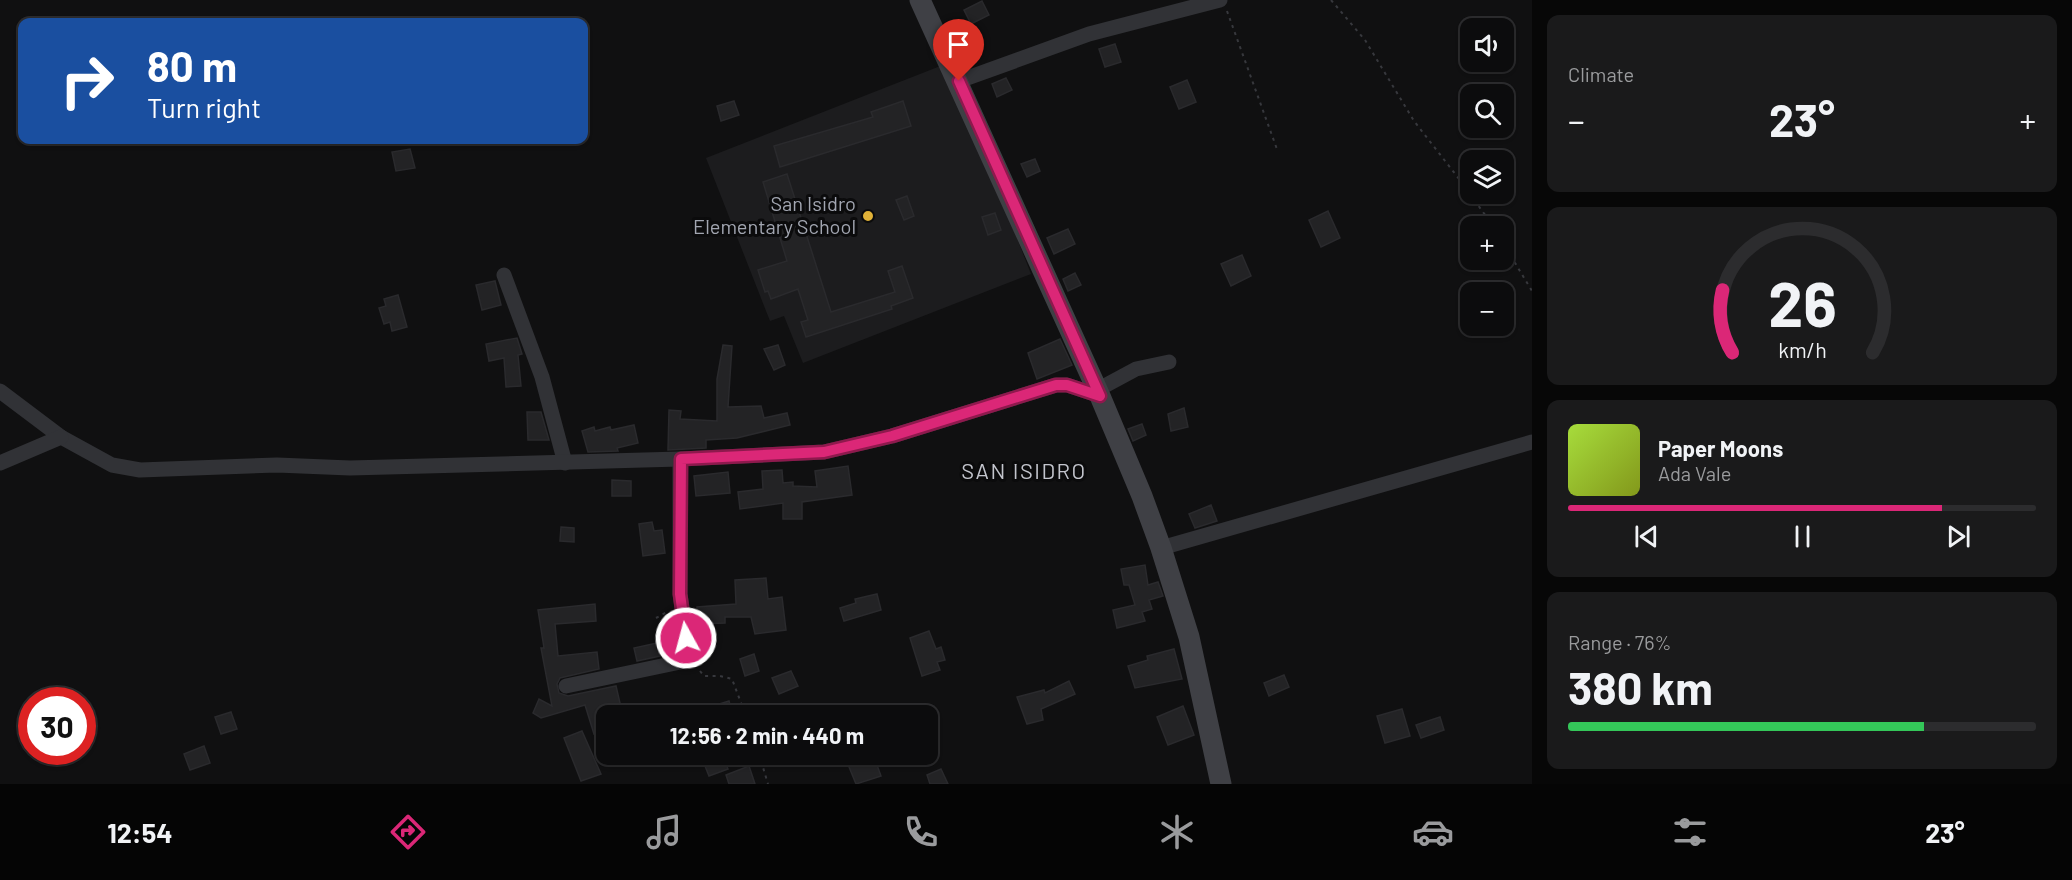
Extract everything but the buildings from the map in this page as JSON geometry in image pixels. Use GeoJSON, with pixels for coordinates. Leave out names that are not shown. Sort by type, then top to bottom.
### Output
{"type":"FeatureCollection","features":[{"type":"Feature","properties":{"kind":"street"},"geometry":{"type":"LineString","coordinates":[[920,0],[959,81],[1098,393],[1161,548],[1189,637],[1221,784]]}},
{"type":"Feature","properties":{"kind":"street"},"geometry":{"type":"LineString","coordinates":[[959,81],[1089,34],[1223,5]]}},
{"type":"Feature","properties":{"kind":"street"},"geometry":{"type":"LineString","coordinates":[[504,275],[518,318],[542,377],[565,463]]}},
{"type":"Feature","properties":{"kind":"street"},"geometry":{"type":"LineString","coordinates":[[0,391],[62,437],[112,465],[140,470],[277,465],[350,468],[565,463],[824,452],[892,436],[1056,385],[1067,385],[1098,393],[1136,369],[1169,362]]}},
{"type":"Feature","properties":{"kind":"street"},"geometry":{"type":"LineString","coordinates":[[0,463],[62,437]]}},
{"type":"Feature","properties":{"kind":"street"},"geometry":{"type":"LineString","coordinates":[[1161,548],[1532,442]]}},
{"type":"Feature","properties":{"kind":"street"},"geometry":{"type":"LineString","coordinates":[[566,686],[690,660],[680,594],[681,459]]}},
{"type":"Feature","properties":{"kind":"path"},"geometry":{"type":"LineString","coordinates":[[1331,0],[1365,40],[1414,121],[1460,180]]}},
{"type":"Feature","properties":{"kind":"path"},"geometry":{"type":"LineString","coordinates":[[1223,5],[1278,152]]}},
{"type":"Feature","properties":{"kind":"path"},"geometry":{"type":"LineString","coordinates":[[1514,261],[1532,291]]}},
{"type":"Feature","properties":{"kind":"path"},"geometry":{"type":"LineString","coordinates":[[690,660],[704,676],[732,679],[742,705]]}},
{"type":"Feature","properties":{"kind":"path"},"geometry":{"type":"LineString","coordinates":[[762,765],[768,784]]}},
{"type":"Feature","properties":{"kind":"shaded area","name":"San Isidro Elementary School"},"geometry":{"type":"Polygon","coordinates":[[[948,63],[1031,274],[803,363],[784,316],[770,321],[706,158],[948,63]]]}},
{"type":"Feature","properties":{"kind":"place","name":"San Isidro Elementary School"},"geometry":{"type":"Point","coordinates":[868,216]}},
{"type":"Feature","properties":{"kind":"district","name":"SAN ISIDRO"},"geometry":{"type":"Point","coordinates":[1024,471]}},
{"type":"Feature","properties":{"kind":"route"},"geometry":{"type":"LineString","coordinates":[[686,638],[680,594],[681,459],[824,452],[892,436],[1062,384],[1100,396],[959,81]]}}]}
